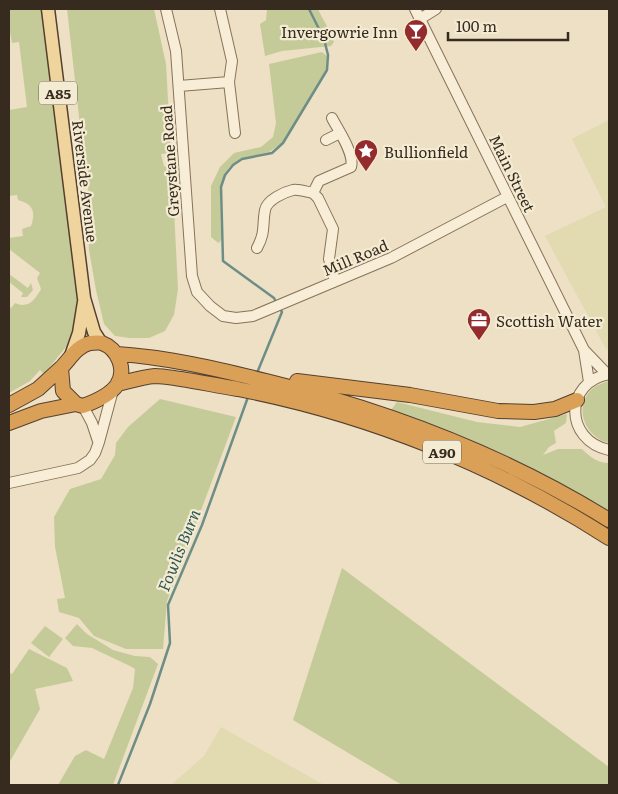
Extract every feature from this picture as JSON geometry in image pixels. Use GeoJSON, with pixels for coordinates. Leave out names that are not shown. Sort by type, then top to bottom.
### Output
{"type":"FeatureCollection","features":[{"type":"Feature","properties":{"kind":"highway"},"geometry":{"type":"LineString","coordinates":[[9,405],[38,389],[85,344],[101,342],[117,354],[143,355],[251,377],[265,384],[330,384],[410,395],[498,411],[534,412],[555,409],[577,400]]}},
{"type":"Feature","properties":{"kind":"highway"},"geometry":{"type":"LineString","coordinates":[[115,387],[121,368],[117,354]]}},
{"type":"Feature","properties":{"kind":"highway"},"geometry":{"type":"LineString","coordinates":[[62,368],[63,391],[80,405]]}},
{"type":"Feature","properties":{"kind":"highway","name":"A90"},"geometry":{"type":"LineString","coordinates":[[9,423],[41,411],[80,405],[115,387],[143,377],[158,376],[210,384],[265,384],[296,387],[381,412],[495,459],[554,488],[609,520]]}},
{"type":"Feature","properties":{"kind":"highway","name":"A90"},"geometry":{"type":"LineString","coordinates":[[265,384],[495,474],[582,521],[609,538]]}},
{"type":"Feature","properties":{"kind":"main road","name":"Riverside Avenue"},"geometry":{"type":"LineString","coordinates":[[48,9],[84,298],[94,332],[101,342]]}},
{"type":"Feature","properties":{"kind":"main road","name":"Riverside Avenue"},"geometry":{"type":"LineString","coordinates":[[71,356],[79,333],[84,298]]}},
{"type":"Feature","properties":{"kind":"street","name":"Greystane Road"},"geometry":{"type":"LineString","coordinates":[[166,9],[176,51],[192,276],[197,292],[210,306]]}},
{"type":"Feature","properties":{"kind":"street"},"geometry":{"type":"LineString","coordinates":[[220,9],[232,61],[229,82],[235,133]]}},
{"type":"Feature","properties":{"kind":"street","name":"Main Street"},"geometry":{"type":"LineString","coordinates":[[416,9],[584,350],[589,382],[608,374],[584,350]]}},
{"type":"Feature","properties":{"kind":"street"},"geometry":{"type":"LineString","coordinates":[[420,19],[436,9]]}},
{"type":"Feature","properties":{"kind":"street"},"geometry":{"type":"LineString","coordinates":[[178,86],[229,82]]}},
{"type":"Feature","properties":{"kind":"street"},"geometry":{"type":"LineString","coordinates":[[313,193],[319,182],[350,166],[353,161],[332,118]]}},
{"type":"Feature","properties":{"kind":"street"},"geometry":{"type":"LineString","coordinates":[[326,140],[340,133]]}},
{"type":"Feature","properties":{"kind":"street"},"geometry":{"type":"LineString","coordinates":[[257,248],[264,232],[265,208],[271,201],[294,190],[313,193],[318,198],[333,229],[329,259],[335,281]]}},
{"type":"Feature","properties":{"kind":"street","name":"Mill Road"},"geometry":{"type":"LineString","coordinates":[[210,306],[223,316],[236,318],[254,316],[391,258],[508,197]]}},
{"type":"Feature","properties":{"kind":"street"},"geometry":{"type":"LineString","coordinates":[[589,382],[577,400],[575,411],[577,423],[589,442],[599,448],[609,450]]}},
{"type":"Feature","properties":{"kind":"street"},"geometry":{"type":"LineString","coordinates":[[9,483],[78,468],[90,460],[99,442],[115,387]]}},
{"type":"Feature","properties":{"kind":"street"},"geometry":{"type":"LineString","coordinates":[[80,405],[92,424],[99,442]]}},
{"type":"Feature","properties":{"kind":"shaded area"},"geometry":{"type":"Polygon","coordinates":[[[609,120],[609,350],[606,349],[545,236],[606,207],[572,139],[609,120]]]}},
{"type":"Feature","properties":{"kind":"shaded area"},"geometry":{"type":"Polygon","coordinates":[[[221,727],[324,785],[171,785],[204,756],[221,727]]]}},
{"type":"Feature","properties":{"kind":"green space"},"geometry":{"type":"Polygon","coordinates":[[[9,9],[42,9],[56,131],[79,294],[77,323],[70,342],[44,374],[40,370],[30,381],[9,393],[9,306],[11,308],[15,303],[24,305],[31,302],[41,289],[37,278],[40,273],[9,249],[9,238],[23,236],[22,229],[31,226],[33,213],[30,206],[18,200],[17,195],[9,196],[9,110],[27,107],[19,42],[12,43],[9,27],[9,9]]]}},
{"type":"Feature","properties":{"kind":"green space"},"geometry":{"type":"Polygon","coordinates":[[[67,9],[154,9],[166,64],[171,153],[161,154],[164,166],[172,169],[178,289],[174,315],[165,331],[149,338],[115,336],[104,324],[89,250],[88,232],[93,219],[85,170],[67,9]]]}},
{"type":"Feature","properties":{"kind":"green space"},"geometry":{"type":"Polygon","coordinates":[[[267,9],[318,9],[334,42],[331,46],[282,51],[265,56],[260,24],[266,20],[267,9]]]}},
{"type":"Feature","properties":{"kind":"green space"},"geometry":{"type":"Polygon","coordinates":[[[322,52],[327,56],[326,70],[282,143],[269,152],[240,159],[230,166],[225,173],[220,187],[221,240],[219,243],[217,242],[211,237],[211,186],[220,167],[234,153],[261,147],[273,137],[276,123],[269,64],[322,52]]]}},
{"type":"Feature","properties":{"kind":"green space"},"geometry":{"type":"Polygon","coordinates":[[[9,274],[28,288],[31,283],[33,290],[27,297],[21,297],[23,293],[9,282],[9,274]]]}},
{"type":"Feature","properties":{"kind":"green space"},"geometry":{"type":"Polygon","coordinates":[[[609,381],[609,443],[601,440],[588,429],[583,414],[583,406],[591,390],[597,385],[609,381]]]}},
{"type":"Feature","properties":{"kind":"green space"},"geometry":{"type":"Polygon","coordinates":[[[160,399],[236,417],[167,601],[163,649],[126,649],[94,636],[79,618],[59,612],[57,599],[65,598],[55,547],[54,517],[70,489],[101,479],[115,455],[116,443],[128,427],[160,399]]]}},
{"type":"Feature","properties":{"kind":"green space"},"geometry":{"type":"Polygon","coordinates":[[[397,402],[477,422],[520,427],[567,414],[566,423],[554,431],[556,443],[549,447],[543,455],[558,449],[582,449],[594,459],[609,463],[609,514],[493,451],[452,432],[391,410],[397,402]]]}},
{"type":"Feature","properties":{"kind":"green space"},"geometry":{"type":"Polygon","coordinates":[[[342,568],[609,767],[609,785],[402,785],[293,720],[342,568]]]}},
{"type":"Feature","properties":{"kind":"green space"},"geometry":{"type":"Polygon","coordinates":[[[77,624],[87,634],[113,650],[135,656],[150,657],[158,664],[113,785],[58,785],[75,756],[86,750],[104,759],[133,688],[135,669],[92,648],[73,646],[65,638],[77,624]]]}},
{"type":"Feature","properties":{"kind":"green space"},"geometry":{"type":"Polygon","coordinates":[[[45,626],[63,639],[49,657],[31,643],[45,626]]]}},
{"type":"Feature","properties":{"kind":"green space"},"geometry":{"type":"Polygon","coordinates":[[[29,649],[67,668],[73,681],[35,689],[40,709],[9,763],[9,672],[12,674],[29,649]]]}},
{"type":"Feature","properties":{"kind":"waterway"},"geometry":{"type":"LineString","coordinates":[[276,302],[274,298],[223,261],[221,187],[225,175],[233,165],[242,159],[272,153],[283,143],[327,70],[328,55],[324,39],[309,9]]}},
{"type":"Feature","properties":{"kind":"waterway"},"geometry":{"type":"LineString","coordinates":[[257,373],[282,312],[279,307]]}},
{"type":"Feature","properties":{"kind":"waterway","name":"Fowlis Burn"},"geometry":{"type":"LineString","coordinates":[[118,785],[150,704],[170,643],[168,605],[202,525],[248,397]]}},
{"type":"Feature","properties":{"kind":"place","name":"Invergowrie Inn"},"geometry":{"type":"Point","coordinates":[416,52]}},
{"type":"Feature","properties":{"kind":"place","name":"Bullionfield"},"geometry":{"type":"Point","coordinates":[366,172]}},
{"type":"Feature","properties":{"kind":"place","name":"Scottish Water"},"geometry":{"type":"Point","coordinates":[479,341]}}]}
